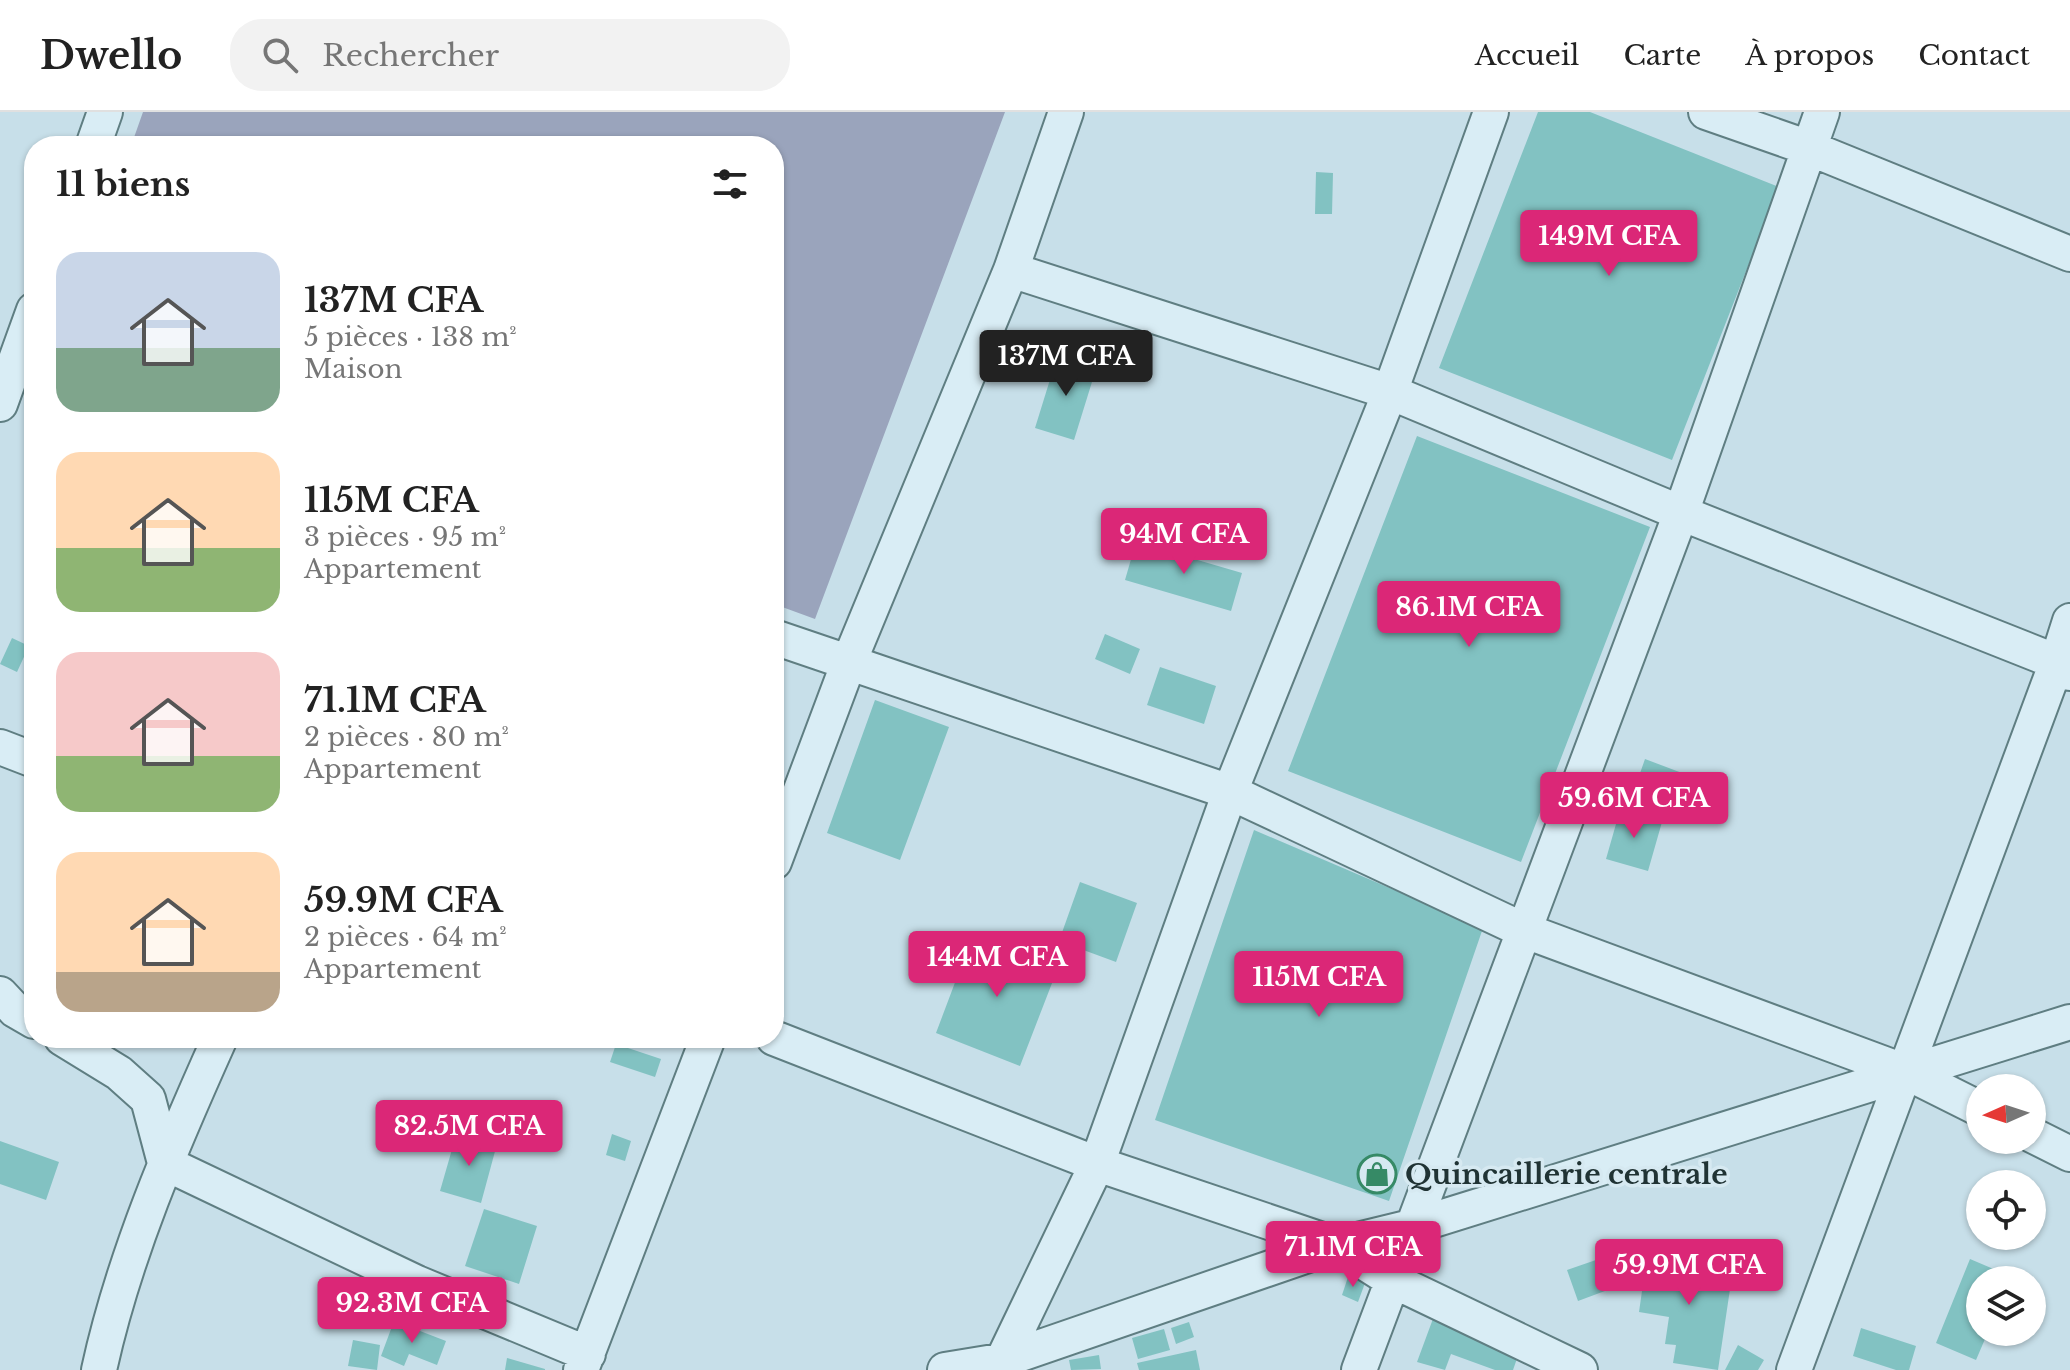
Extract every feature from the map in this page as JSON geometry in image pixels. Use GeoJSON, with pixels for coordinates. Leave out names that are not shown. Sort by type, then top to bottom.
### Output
{"type":"FeatureCollection","features":[{"type":"Feature","properties":{"kind":"street"},"geometry":{"type":"LineString","coordinates":[[97,136],[105,112]]}},
{"type":"Feature","properties":{"kind":"street"},"geometry":{"type":"LineString","coordinates":[[784,835],[849,662],[1011,270],[1066,112]]}},
{"type":"Feature","properties":{"kind":"street"},"geometry":{"type":"LineString","coordinates":[[999,1366],[1097,1164],[1230,792],[1390,392],[1491,112]]}},
{"type":"Feature","properties":{"kind":"street"},"geometry":{"type":"LineString","coordinates":[[1706,112],[1809,148],[2070,254]]}},
{"type":"Feature","properties":{"kind":"street"},"geometry":{"type":"LineString","coordinates":[[1359,1370],[1681,513],[1822,112]]}},
{"type":"Feature","properties":{"kind":"street"},"geometry":{"type":"LineString","coordinates":[[1011,270],[1390,392],[2064,668]]}},
{"type":"Feature","properties":{"kind":"street"},"geometry":{"type":"LineString","coordinates":[[0,404],[24,342]]}},
{"type":"Feature","properties":{"kind":"street"},"geometry":{"type":"LineString","coordinates":[[1794,1370],[1906,1072],[2064,668],[2070,621]]}},
{"type":"Feature","properties":{"kind":"street"},"geometry":{"type":"LineString","coordinates":[[784,640],[1230,792],[1523,930],[1906,1072],[1966,1102]]}},
{"type":"Feature","properties":{"kind":"street"},"geometry":{"type":"LineString","coordinates":[[0,747],[24,756]]}},
{"type":"Feature","properties":{"kind":"street"},"geometry":{"type":"LineString","coordinates":[[0,994],[24,1015]]}},
{"type":"Feature","properties":{"kind":"street"},"geometry":{"type":"LineString","coordinates":[[945,1370],[999,1366],[1337,1245],[1411,1227],[2070,1022]]}},
{"type":"Feature","properties":{"kind":"street"},"geometry":{"type":"LineString","coordinates":[[784,1042],[1097,1164],[1337,1245],[1392,1280],[1580,1370]]}},
{"type":"Feature","properties":{"kind":"street"},"geometry":{"type":"LineString","coordinates":[[78,1048],[119,1073],[148,1099],[165,1163],[584,1362],[704,1048]]}},
{"type":"Feature","properties":{"kind":"street"},"geometry":{"type":"LineString","coordinates":[[99,1370],[109,1324],[165,1163],[216,1048]]}},
{"type":"Feature","properties":{"kind":"street"},"geometry":{"type":"LineString","coordinates":[[2046,1142],[2070,1154]]}},
{"type":"Feature","properties":{"kind":"shaded area"},"geometry":{"type":"Polygon","coordinates":[[[143,112],[1005,112],[815,619],[784,608],[784,136],[135,136],[143,112]]]}},
{"type":"Feature","properties":{"kind":"building"},"geometry":{"type":"Polygon","coordinates":[[[1538,112],[1590,112],[1779,187],[1672,460],[1439,368],[1538,112]]]}},
{"type":"Feature","properties":{"kind":"building"},"geometry":{"type":"Polygon","coordinates":[[[1316,172],[1333,173],[1332,214],[1315,214],[1316,172]]]}},
{"type":"Feature","properties":{"kind":"building"},"geometry":{"type":"Polygon","coordinates":[[[1057,357],[1096,369],[1074,440],[1035,428],[1057,357]]]}},
{"type":"Feature","properties":{"kind":"building"},"geometry":{"type":"Polygon","coordinates":[[[1417,436],[1650,527],[1521,862],[1288,771],[1417,436]]]}},
{"type":"Feature","properties":{"kind":"building"},"geometry":{"type":"Polygon","coordinates":[[[1136,542],[1242,573],[1231,611],[1125,580],[1136,542]]]}},
{"type":"Feature","properties":{"kind":"building"},"geometry":{"type":"Polygon","coordinates":[[[1105,634],[1140,649],[1130,674],[1095,659],[1105,634]]]}},
{"type":"Feature","properties":{"kind":"building"},"geometry":{"type":"Polygon","coordinates":[[[12,638],[24,644],[24,657],[17,672],[0,664],[12,638]]]}},
{"type":"Feature","properties":{"kind":"building"},"geometry":{"type":"Polygon","coordinates":[[[1160,667],[1216,686],[1204,724],[1147,705],[1160,667]]]}},
{"type":"Feature","properties":{"kind":"building"},"geometry":{"type":"Polygon","coordinates":[[[875,700],[949,727],[900,860],[827,833],[875,700]]]}},
{"type":"Feature","properties":{"kind":"building"},"geometry":{"type":"Polygon","coordinates":[[[1645,759],[1690,776],[1676,815],[1631,799],[1645,759]]]}},
{"type":"Feature","properties":{"kind":"building"},"geometry":{"type":"Polygon","coordinates":[[[1620,810],[1662,822],[1648,871],[1606,859],[1620,810]]]}},
{"type":"Feature","properties":{"kind":"building"},"geometry":{"type":"Polygon","coordinates":[[[1254,830],[1483,928],[1389,1201],[1155,1120],[1254,830]]]}},
{"type":"Feature","properties":{"kind":"building"},"geometry":{"type":"Polygon","coordinates":[[[1080,882],[1137,903],[1116,962],[1059,941],[1080,882]]]}},
{"type":"Feature","properties":{"kind":"building"},"geometry":{"type":"Polygon","coordinates":[[[974,932],[1059,965],[1020,1066],[936,1033],[974,932]]]}},
{"type":"Feature","properties":{"kind":"building"},"geometry":{"type":"Polygon","coordinates":[[[615,1048],[628,1048],[661,1059],[655,1077],[610,1062],[615,1048]]]}},
{"type":"Feature","properties":{"kind":"building"},"geometry":{"type":"Polygon","coordinates":[[[457,1132],[497,1144],[481,1203],[440,1191],[457,1132]]]}},
{"type":"Feature","properties":{"kind":"building"},"geometry":{"type":"Polygon","coordinates":[[[612,1134],[631,1141],[625,1161],[606,1155],[612,1134]]]}},
{"type":"Feature","properties":{"kind":"building"},"geometry":{"type":"Polygon","coordinates":[[[0,1141],[59,1162],[46,1200],[0,1184],[0,1141]]]}},
{"type":"Feature","properties":{"kind":"building"},"geometry":{"type":"Polygon","coordinates":[[[484,1209],[537,1226],[519,1284],[465,1266],[484,1209]]]}},
{"type":"Feature","properties":{"kind":"building"},"geometry":{"type":"Polygon","coordinates":[[[1619,1252],[1629,1282],[1578,1301],[1567,1270],[1619,1252]]]}},
{"type":"Feature","properties":{"kind":"building"},"geometry":{"type":"Polygon","coordinates":[[[1647,1256],[1733,1269],[1718,1370],[1673,1363],[1676,1345],[1665,1344],[1669,1317],[1639,1312],[1647,1256]]]}},
{"type":"Feature","properties":{"kind":"building"},"geometry":{"type":"Polygon","coordinates":[[[1970,1259],[1986,1266],[1967,1266],[1970,1259]]]}},
{"type":"Feature","properties":{"kind":"building"},"geometry":{"type":"Polygon","coordinates":[[[1966,1269],[1966,1346],[1982,1346],[1976,1360],[1936,1343],[1966,1269]]]}},
{"type":"Feature","properties":{"kind":"building"},"geometry":{"type":"Polygon","coordinates":[[[1348,1277],[1365,1283],[1358,1302],[1342,1295],[1348,1277]]]}},
{"type":"Feature","properties":{"kind":"building"},"geometry":{"type":"Polygon","coordinates":[[[1434,1316],[1521,1347],[1513,1370],[1495,1370],[1451,1354],[1445,1370],[1417,1362],[1434,1316]]]}},
{"type":"Feature","properties":{"kind":"building"},"geometry":{"type":"Polygon","coordinates":[[[394,1321],[446,1341],[437,1365],[409,1354],[404,1366],[381,1356],[394,1321]]]}},
{"type":"Feature","properties":{"kind":"building"},"geometry":{"type":"Polygon","coordinates":[[[1189,1322],[1194,1337],[1176,1344],[1171,1328],[1189,1322]]]}},
{"type":"Feature","properties":{"kind":"building"},"geometry":{"type":"Polygon","coordinates":[[[1861,1328],[1916,1346],[1909,1370],[1896,1370],[1853,1356],[1861,1328]]]}},
{"type":"Feature","properties":{"kind":"building"},"geometry":{"type":"Polygon","coordinates":[[[1164,1329],[1170,1350],[1138,1359],[1132,1338],[1164,1329]]]}},
{"type":"Feature","properties":{"kind":"building"},"geometry":{"type":"Polygon","coordinates":[[[353,1340],[380,1345],[377,1370],[348,1366],[353,1340]]]}},
{"type":"Feature","properties":{"kind":"building"},"geometry":{"type":"Polygon","coordinates":[[[1738,1345],[1764,1360],[1758,1370],[1725,1370],[1738,1345]]]}},
{"type":"Feature","properties":{"kind":"building"},"geometry":{"type":"Polygon","coordinates":[[[1196,1350],[1200,1370],[1139,1370],[1137,1363],[1196,1350]]]}},
{"type":"Feature","properties":{"kind":"building"},"geometry":{"type":"Polygon","coordinates":[[[1099,1355],[1101,1369],[1071,1370],[1069,1360],[1099,1355]]]}},
{"type":"Feature","properties":{"kind":"building"},"geometry":{"type":"Polygon","coordinates":[[[507,1358],[545,1369],[545,1370],[505,1370],[507,1358]]]}},
{"type":"Feature","properties":{"kind":"place","name":"Quincaillerie centrale"},"geometry":{"type":"Point","coordinates":[1377,1174]}}]}
